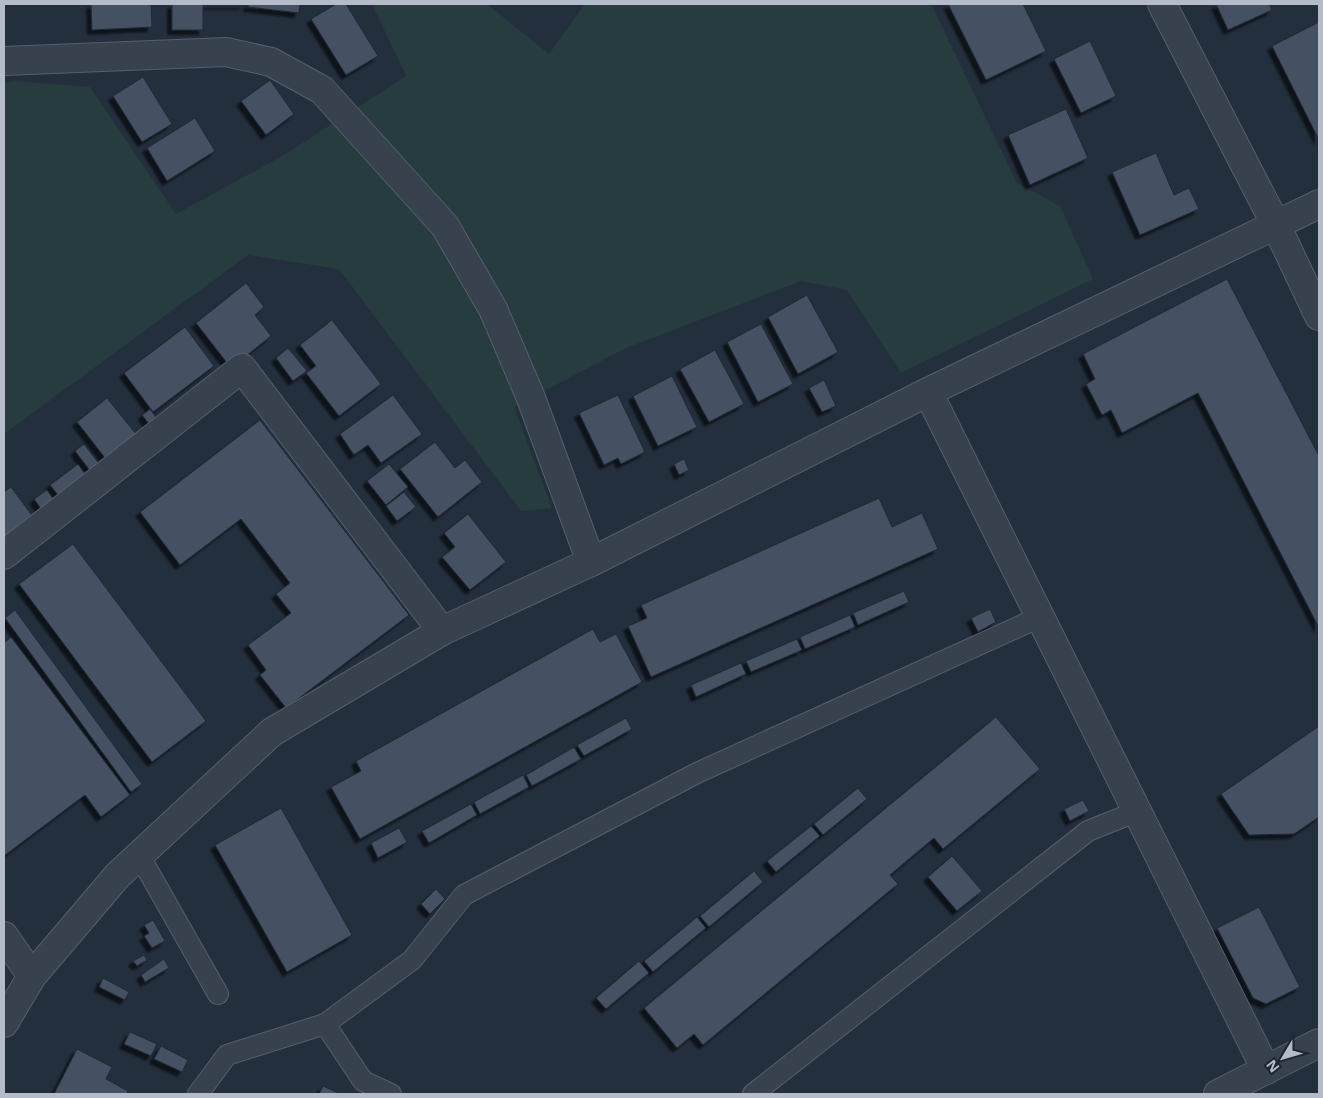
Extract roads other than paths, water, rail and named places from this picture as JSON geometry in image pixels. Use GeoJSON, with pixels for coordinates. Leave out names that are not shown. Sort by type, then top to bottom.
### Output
{"type":"FeatureCollection","features":[{"type":"Feature","properties":{"kind":"street"},"geometry":{"type":"LineString","coordinates":[[1162,4],[1276,225],[1319,316]]}},
{"type":"Feature","properties":{"kind":"street"},"geometry":{"type":"LineString","coordinates":[[4,61],[226,52],[271,62],[322,90],[445,226],[493,309],[531,398],[591,562]]}},
{"type":"Feature","properties":{"kind":"street"},"geometry":{"type":"LineString","coordinates":[[4,1024],[32,976],[118,875],[272,732],[442,631],[591,562],[928,392],[1319,204]]}},
{"type":"Feature","properties":{"kind":"street"},"geometry":{"type":"LineString","coordinates":[[4,555],[242,368],[442,631]]}},
{"type":"Feature","properties":{"kind":"street"},"geometry":{"type":"LineString","coordinates":[[928,392],[1266,1070]]}},
{"type":"Feature","properties":{"kind":"street"},"geometry":{"type":"LineString","coordinates":[[4,936],[32,976]]}},
{"type":"Feature","properties":{"kind":"street"},"geometry":{"type":"LineString","coordinates":[[1218,1094],[1319,1044]]}},
{"type":"Feature","properties":{"kind":"lane"},"geometry":{"type":"LineString","coordinates":[[198,1094],[227,1055],[325,1024],[412,960],[464,895],[697,773],[1040,616]]}},
{"type":"Feature","properties":{"kind":"lane"},"geometry":{"type":"LineString","coordinates":[[753,1094],[1088,831],[1138,811]]}},
{"type":"Feature","properties":{"kind":"lane"},"geometry":{"type":"LineString","coordinates":[[139,855],[218,994]]}},
{"type":"Feature","properties":{"kind":"lane"},"geometry":{"type":"LineString","coordinates":[[325,1024],[363,1081],[391,1094]]}}]}
